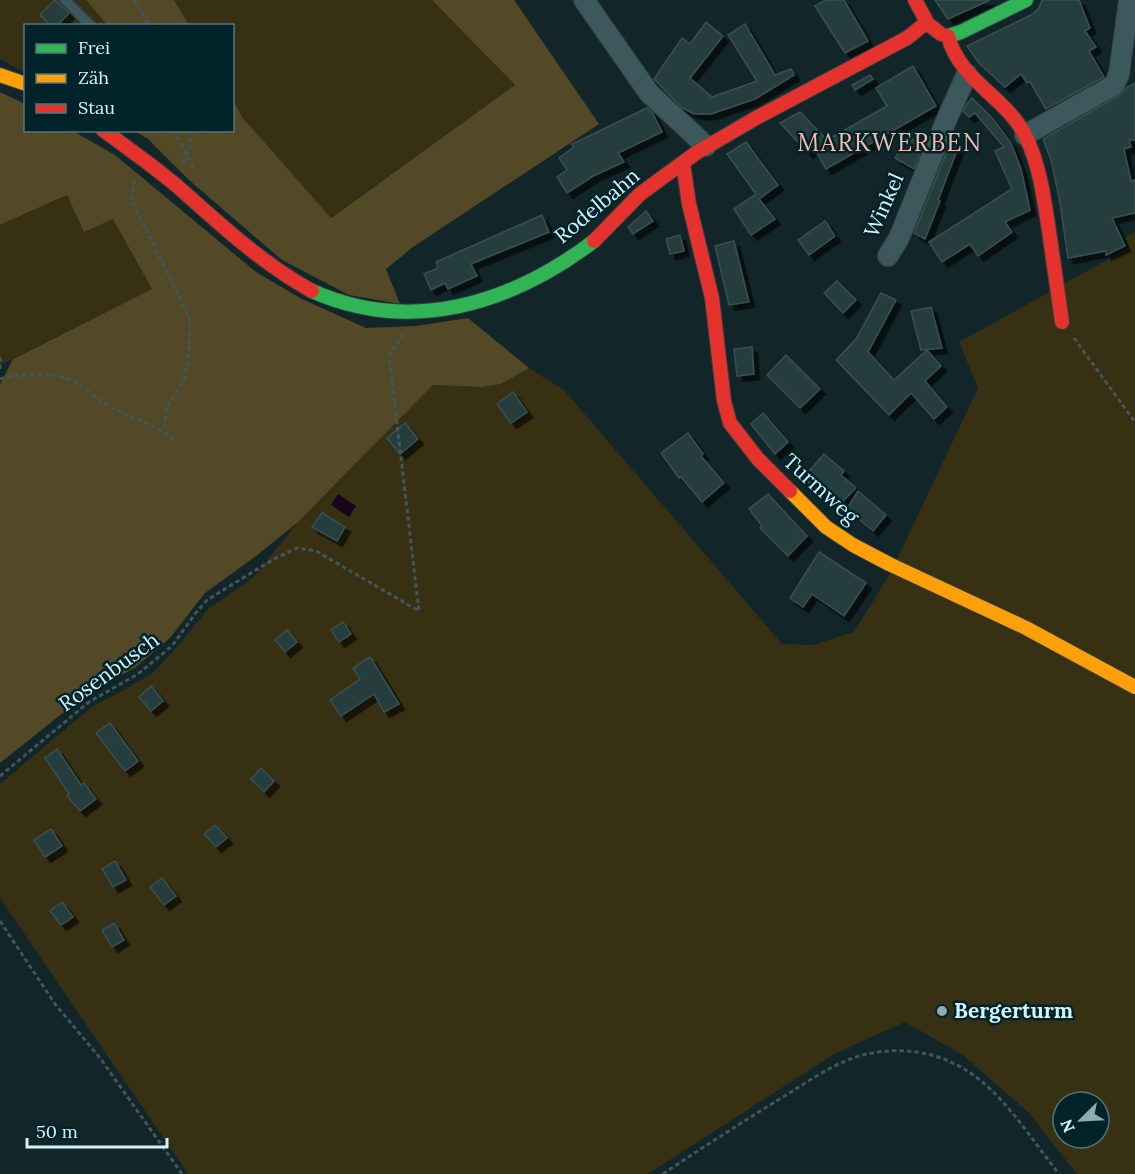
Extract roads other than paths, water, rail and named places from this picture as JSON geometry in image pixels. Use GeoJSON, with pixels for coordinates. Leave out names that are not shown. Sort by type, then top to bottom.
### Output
{"type":"FeatureCollection","features":[{"type":"Feature","properties":{"kind":"street"},"geometry":{"type":"LineString","coordinates":[[584,0],[649,93],[706,146]]}},
{"type":"Feature","properties":{"kind":"street"},"geometry":{"type":"LineString","coordinates":[[915,0],[926,22],[936,32],[948,36],[962,32],[1026,0]]}},
{"type":"Feature","properties":{"kind":"street"},"geometry":{"type":"LineString","coordinates":[[1024,135],[1114,85],[1119,74],[1129,0]]}},
{"type":"Feature","properties":{"kind":"street","name":"Rodelbahn"},"geometry":{"type":"LineString","coordinates":[[107,132],[173,184],[261,261],[296,283],[334,301],[370,311],[416,313],[488,299],[556,267],[594,240],[622,211],[706,146],[907,38],[926,22]]}},
{"type":"Feature","properties":{"kind":"street"},"geometry":{"type":"LineString","coordinates":[[948,36],[952,52],[967,74],[997,101],[1024,135],[1036,164],[1044,200],[1062,322]]}},
{"type":"Feature","properties":{"kind":"street","name":"Winkel"},"geometry":{"type":"LineString","coordinates":[[888,256],[898,238],[967,74]]}},
{"type":"Feature","properties":{"kind":"street"},"geometry":{"type":"LineString","coordinates":[[0,75],[24,83]]}},
{"type":"Feature","properties":{"kind":"street","name":"Turmweg"},"geometry":{"type":"LineString","coordinates":[[683,163],[689,204],[712,298],[724,401],[730,423],[758,459],[825,527],[853,545],[1026,628],[1135,687]]}},
{"type":"Feature","properties":{"kind":"lane"},"geometry":{"type":"LineString","coordinates":[[65,0],[89,24]]}},
{"type":"Feature","properties":{"kind":"place","name":"Bergerturm"},"geometry":{"type":"Point","coordinates":[942,1011]}},
{"type":"Feature","properties":{"kind":"district","name":"MARKWERBEN"},"geometry":{"type":"Point","coordinates":[890,143]}}]}
